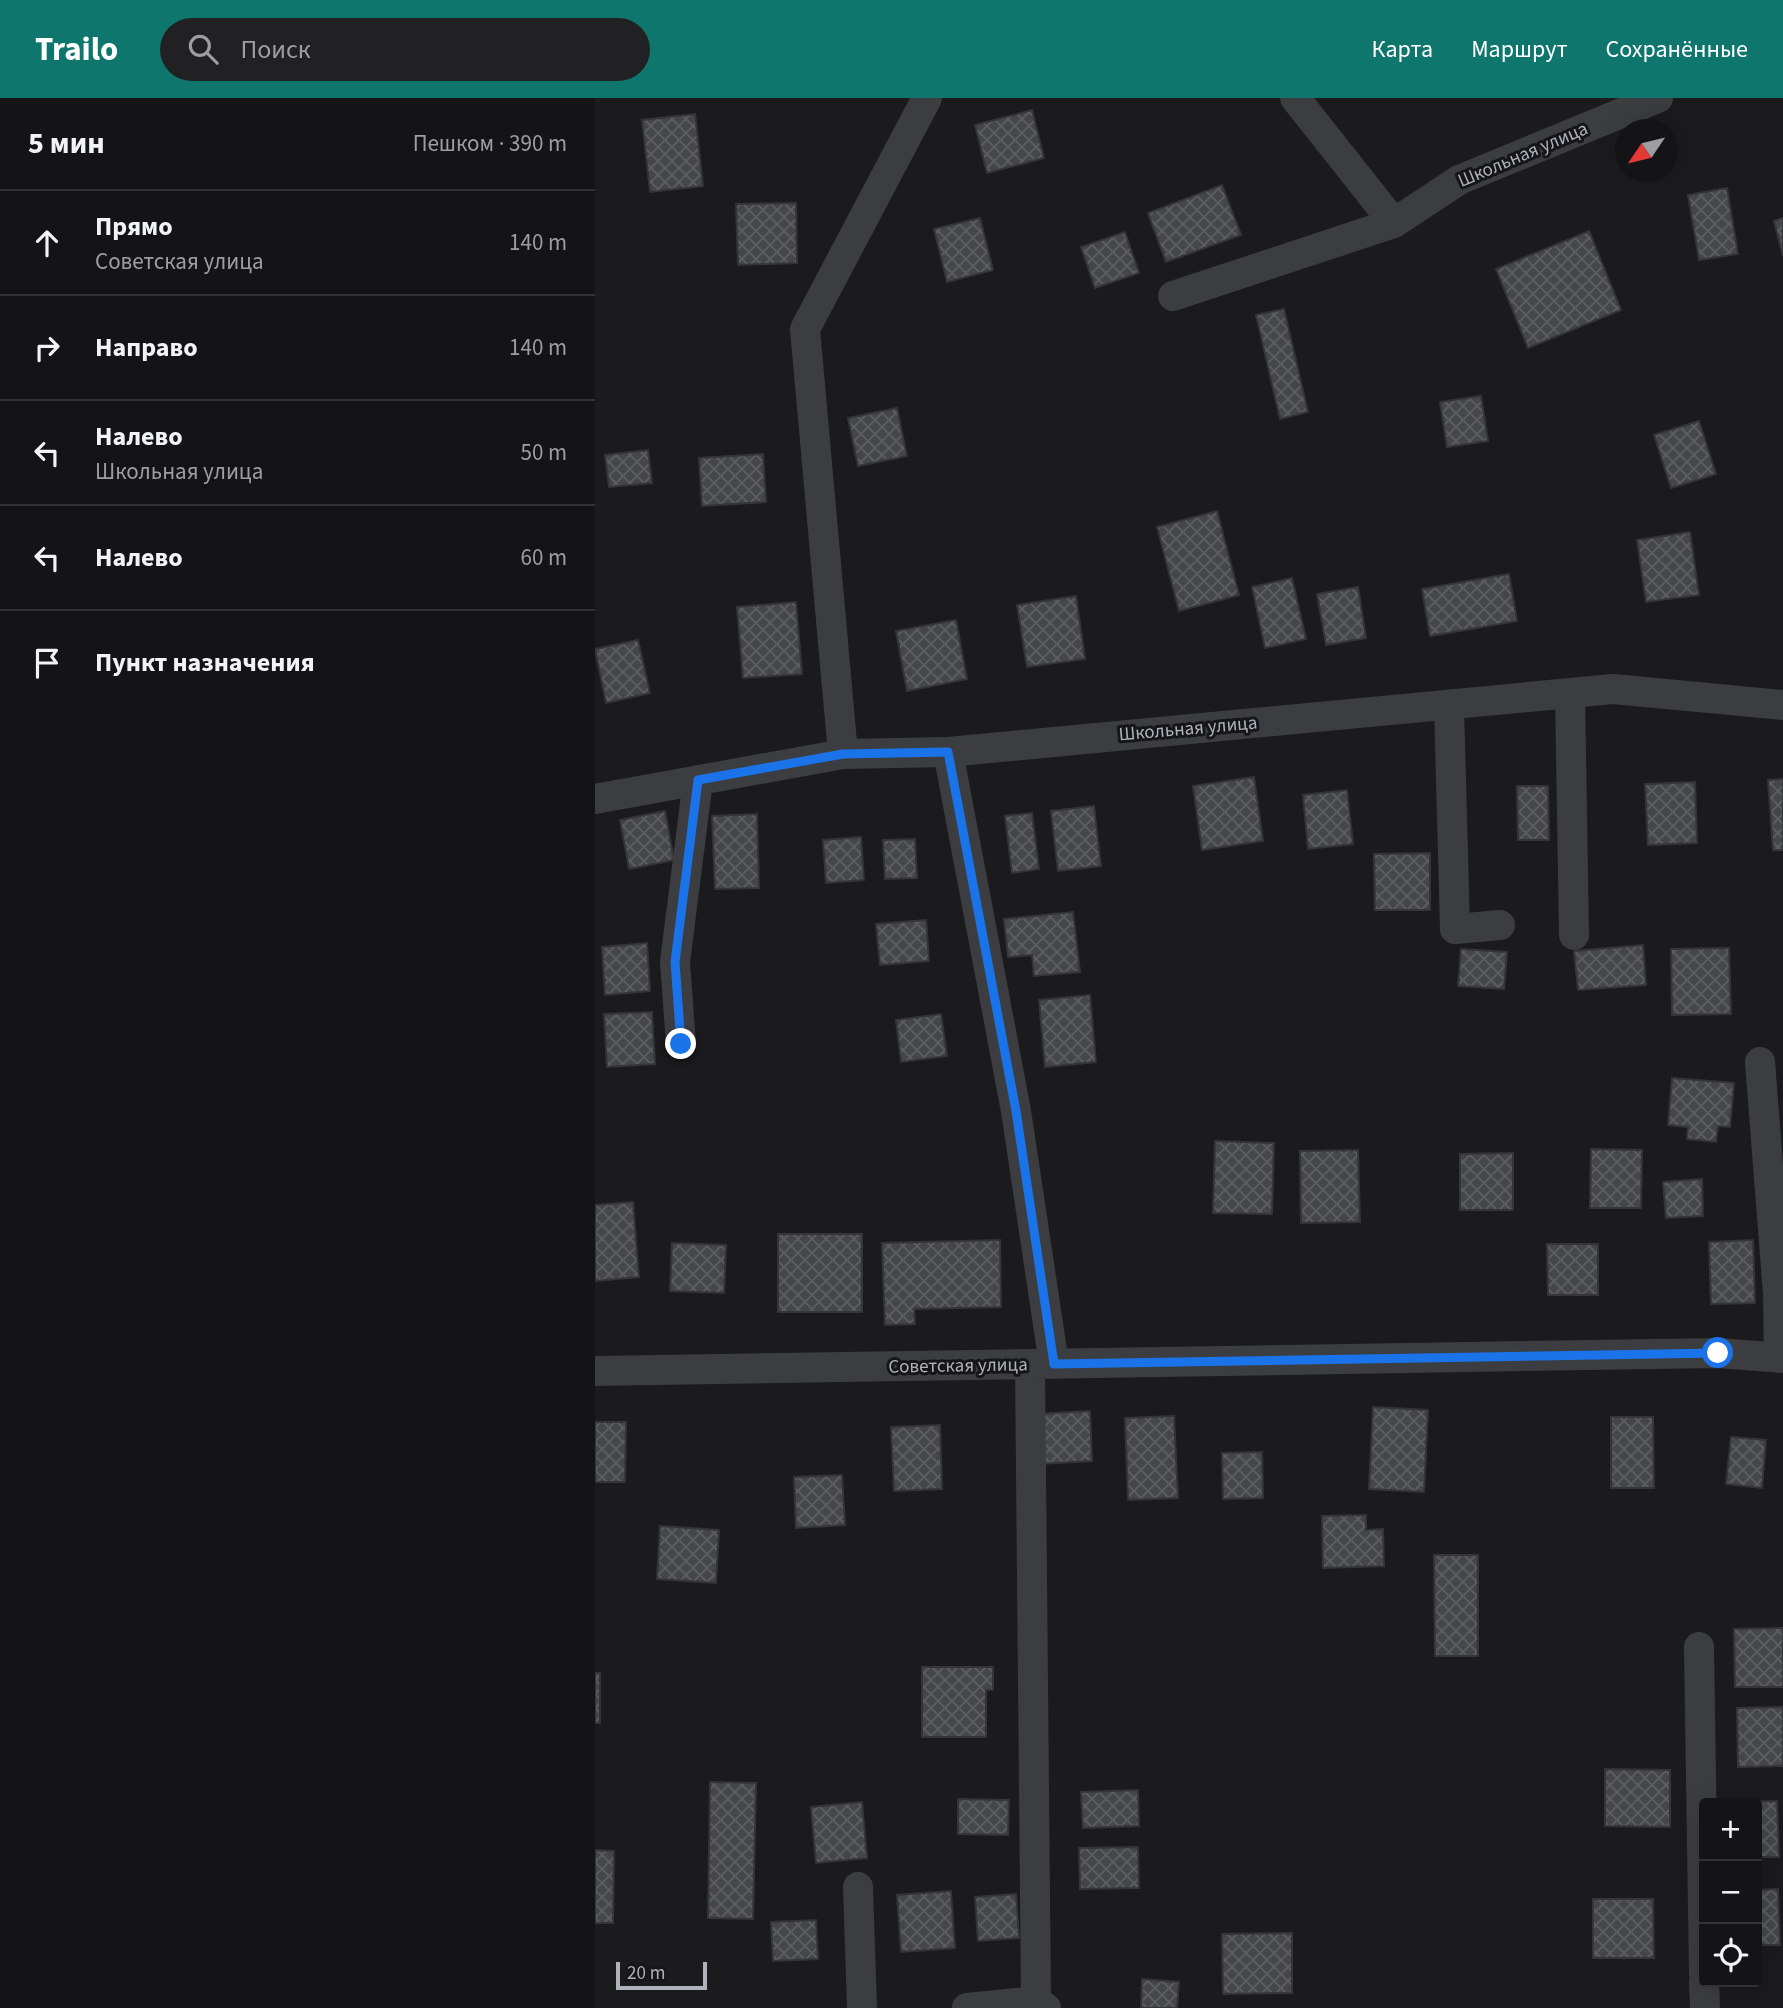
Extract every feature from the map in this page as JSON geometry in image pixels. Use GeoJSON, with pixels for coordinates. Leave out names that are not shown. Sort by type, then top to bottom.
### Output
{"type":"FeatureCollection","features":[{"type":"Feature","properties":{"kind":"street"},"geometry":{"type":"LineString","coordinates":[[843,754],[805,329],[927,98]]}},
{"type":"Feature","properties":{"kind":"street"},"geometry":{"type":"LineString","coordinates":[[1295,98],[1394,223]]}},
{"type":"Feature","properties":{"kind":"street","name":"Школьная улица"},"geometry":{"type":"LineString","coordinates":[[1173,296],[1394,223],[1459,180],[1658,98]]}},
{"type":"Feature","properties":{"kind":"street","name":"Школьная улица"},"geometry":{"type":"LineString","coordinates":[[595,799],[843,754],[948,752],[1613,689],[1783,705]]}},
{"type":"Feature","properties":{"kind":"street"},"geometry":{"type":"LineString","coordinates":[[1570,693],[1574,935]]}},
{"type":"Feature","properties":{"kind":"street"},"geometry":{"type":"LineString","coordinates":[[1449,705],[1455,929],[1500,925]]}},
{"type":"Feature","properties":{"kind":"street"},"geometry":{"type":"LineString","coordinates":[[948,752],[1016,1111],[1042,1364],[1041,2004],[967,2008]]}},
{"type":"Feature","properties":{"kind":"street"},"geometry":{"type":"LineString","coordinates":[[681,1044],[675,962],[698,780]]}},
{"type":"Feature","properties":{"kind":"street"},"geometry":{"type":"LineString","coordinates":[[1760,1062],[1781,1358]]}},
{"type":"Feature","properties":{"kind":"street","name":"Советская улица"},"geometry":{"type":"LineString","coordinates":[[595,1371],[1718,1353],[1781,1358]]}},
{"type":"Feature","properties":{"kind":"street"},"geometry":{"type":"LineString","coordinates":[[1699,1647],[1703,1924]]}},
{"type":"Feature","properties":{"kind":"street"},"geometry":{"type":"LineString","coordinates":[[858,1887],[863,2008]]}},
{"type":"Feature","properties":{"kind":"street"},"geometry":{"type":"LineString","coordinates":[[1705,1987],[1705,2008]]}},
{"type":"Feature","properties":{"kind":"building"},"geometry":{"type":"Polygon","coordinates":[[[1032,110],[1044,158],[987,173],[975,125],[1032,110]]]}},
{"type":"Feature","properties":{"kind":"building"},"geometry":{"type":"Polygon","coordinates":[[[695,114],[703,186],[650,192],[642,120],[695,114]]]}},
{"type":"Feature","properties":{"kind":"building"},"geometry":{"type":"Polygon","coordinates":[[[1222,185],[1241,235],[1166,262],[1148,213],[1222,185]]]}},
{"type":"Feature","properties":{"kind":"building"},"geometry":{"type":"Polygon","coordinates":[[[1727,188],[1738,254],[1699,260],[1688,195],[1727,188]]]}},
{"type":"Feature","properties":{"kind":"building"},"geometry":{"type":"Polygon","coordinates":[[[796,203],[797,263],[738,265],[736,204],[796,203]]]}},
{"type":"Feature","properties":{"kind":"building"},"geometry":{"type":"Polygon","coordinates":[[[980,218],[993,270],[947,282],[934,229],[980,218]]]}},
{"type":"Feature","properties":{"kind":"building"},"geometry":{"type":"Polygon","coordinates":[[[1783,218],[1783,256],[1774,221],[1783,218]]]}},
{"type":"Feature","properties":{"kind":"building"},"geometry":{"type":"Polygon","coordinates":[[[1589,231],[1621,310],[1528,348],[1496,269],[1589,231]]]}},
{"type":"Feature","properties":{"kind":"building"},"geometry":{"type":"Polygon","coordinates":[[[1125,232],[1139,273],[1095,288],[1081,247],[1125,232]]]}},
{"type":"Feature","properties":{"kind":"building"},"geometry":{"type":"Polygon","coordinates":[[[1284,309],[1308,412],[1280,419],[1256,315],[1284,309]]]}},
{"type":"Feature","properties":{"kind":"building"},"geometry":{"type":"Polygon","coordinates":[[[1481,396],[1488,441],[1447,447],[1440,402],[1481,396]]]}},
{"type":"Feature","properties":{"kind":"building"},"geometry":{"type":"Polygon","coordinates":[[[897,408],[907,456],[858,466],[848,418],[897,408]]]}},
{"type":"Feature","properties":{"kind":"building"},"geometry":{"type":"Polygon","coordinates":[[[1699,421],[1716,474],[1671,488],[1654,435],[1699,421]]]}},
{"type":"Feature","properties":{"kind":"building"},"geometry":{"type":"Polygon","coordinates":[[[648,450],[652,483],[609,487],[605,455],[648,450]]]}},
{"type":"Feature","properties":{"kind":"building"},"geometry":{"type":"Polygon","coordinates":[[[763,454],[766,502],[702,506],[699,458],[763,454]]]}},
{"type":"Feature","properties":{"kind":"building"},"geometry":{"type":"Polygon","coordinates":[[[1217,511],[1239,595],[1179,611],[1157,527],[1217,511]]]}},
{"type":"Feature","properties":{"kind":"building"},"geometry":{"type":"Polygon","coordinates":[[[1690,532],[1699,595],[1646,602],[1637,540],[1690,532]]]}},
{"type":"Feature","properties":{"kind":"building"},"geometry":{"type":"Polygon","coordinates":[[[1509,574],[1517,621],[1430,636],[1422,589],[1509,574]]]}},
{"type":"Feature","properties":{"kind":"building"},"geometry":{"type":"Polygon","coordinates":[[[1292,578],[1306,639],[1265,648],[1252,587],[1292,578]]]}},
{"type":"Feature","properties":{"kind":"building"},"geometry":{"type":"Polygon","coordinates":[[[1358,587],[1366,638],[1326,645],[1317,594],[1358,587]]]}},
{"type":"Feature","properties":{"kind":"building"},"geometry":{"type":"Polygon","coordinates":[[[1076,596],[1085,659],[1027,667],[1017,605],[1076,596]]]}},
{"type":"Feature","properties":{"kind":"building"},"geometry":{"type":"Polygon","coordinates":[[[796,602],[802,674],[743,678],[737,607],[796,602]]]}},
{"type":"Feature","properties":{"kind":"building"},"geometry":{"type":"Polygon","coordinates":[[[956,620],[967,679],[907,691],[896,631],[956,620]]]}},
{"type":"Feature","properties":{"kind":"building"},"geometry":{"type":"Polygon","coordinates":[[[638,640],[650,693],[606,703],[595,649],[638,640]]]}},
{"type":"Feature","properties":{"kind":"building"},"geometry":{"type":"Polygon","coordinates":[[[1254,777],[1263,841],[1202,850],[1193,786],[1254,777]]]}},
{"type":"Feature","properties":{"kind":"building"},"geometry":{"type":"Polygon","coordinates":[[[1783,779],[1783,850],[1773,850],[1768,780],[1783,779]]]}},
{"type":"Feature","properties":{"kind":"building"},"geometry":{"type":"Polygon","coordinates":[[[1695,782],[1697,843],[1648,845],[1645,784],[1695,782]]]}},
{"type":"Feature","properties":{"kind":"building"},"geometry":{"type":"Polygon","coordinates":[[[1517,786],[1548,786],[1549,840],[1518,840],[1517,786]]]}},
{"type":"Feature","properties":{"kind":"building"},"geometry":{"type":"Polygon","coordinates":[[[1347,790],[1353,844],[1308,849],[1303,795],[1347,790]]]}},
{"type":"Feature","properties":{"kind":"building"},"geometry":{"type":"Polygon","coordinates":[[[1094,806],[1101,866],[1058,871],[1051,811],[1094,806]]]}},
{"type":"Feature","properties":{"kind":"building"},"geometry":{"type":"Polygon","coordinates":[[[665,811],[674,860],[629,869],[620,820],[665,811]]]}},
{"type":"Feature","properties":{"kind":"building"},"geometry":{"type":"Polygon","coordinates":[[[1032,813],[1039,869],[1012,873],[1005,816],[1032,813]]]}},
{"type":"Feature","properties":{"kind":"building"},"geometry":{"type":"Polygon","coordinates":[[[757,814],[759,888],[715,889],[712,816],[757,814]]]}},
{"type":"Feature","properties":{"kind":"building"},"geometry":{"type":"Polygon","coordinates":[[[861,837],[864,880],[826,883],[823,840],[861,837]]]}},
{"type":"Feature","properties":{"kind":"building"},"geometry":{"type":"Polygon","coordinates":[[[915,839],[917,878],[885,879],[883,840],[915,839]]]}},
{"type":"Feature","properties":{"kind":"building"},"geometry":{"type":"Polygon","coordinates":[[[1430,853],[1430,910],[1375,910],[1374,854],[1430,853]]]}},
{"type":"Feature","properties":{"kind":"building"},"geometry":{"type":"Polygon","coordinates":[[[1073,912],[1080,972],[1034,976],[1032,955],[1008,957],[1004,919],[1073,912]]]}},
{"type":"Feature","properties":{"kind":"building"},"geometry":{"type":"Polygon","coordinates":[[[926,920],[929,961],[880,965],[876,924],[926,920]]]}},
{"type":"Feature","properties":{"kind":"building"},"geometry":{"type":"Polygon","coordinates":[[[647,943],[650,991],[605,995],[602,947],[647,943]]]}},
{"type":"Feature","properties":{"kind":"building"},"geometry":{"type":"Polygon","coordinates":[[[1643,945],[1646,985],[1578,990],[1574,951],[1643,945]]]}},
{"type":"Feature","properties":{"kind":"building"},"geometry":{"type":"Polygon","coordinates":[[[1729,948],[1731,1014],[1672,1015],[1671,949],[1729,948]]]}},
{"type":"Feature","properties":{"kind":"building"},"geometry":{"type":"Polygon","coordinates":[[[1461,949],[1507,952],[1504,989],[1458,986],[1461,949]]]}},
{"type":"Feature","properties":{"kind":"building"},"geometry":{"type":"Polygon","coordinates":[[[1090,995],[1096,1062],[1045,1067],[1039,1000],[1090,995]]]}},
{"type":"Feature","properties":{"kind":"building"},"geometry":{"type":"Polygon","coordinates":[[[652,1012],[655,1064],[607,1067],[604,1014],[652,1012]]]}},
{"type":"Feature","properties":{"kind":"building"},"geometry":{"type":"Polygon","coordinates":[[[941,1014],[947,1056],[901,1062],[896,1020],[941,1014]]]}},
{"type":"Feature","properties":{"kind":"building"},"geometry":{"type":"Polygon","coordinates":[[[1672,1078],[1734,1083],[1730,1127],[1718,1126],[1716,1142],[1687,1139],[1688,1127],[1668,1125],[1672,1078]]]}},
{"type":"Feature","properties":{"kind":"building"},"geometry":{"type":"Polygon","coordinates":[[[1215,1141],[1274,1143],[1272,1214],[1213,1213],[1215,1141]]]}},
{"type":"Feature","properties":{"kind":"building"},"geometry":{"type":"Polygon","coordinates":[[[1591,1149],[1642,1150],[1641,1208],[1590,1208],[1591,1149]]]}},
{"type":"Feature","properties":{"kind":"building"},"geometry":{"type":"Polygon","coordinates":[[[1358,1150],[1360,1222],[1301,1223],[1300,1151],[1358,1150]]]}},
{"type":"Feature","properties":{"kind":"building"},"geometry":{"type":"Polygon","coordinates":[[[1513,1153],[1513,1210],[1460,1210],[1460,1154],[1513,1153]]]}},
{"type":"Feature","properties":{"kind":"building"},"geometry":{"type":"Polygon","coordinates":[[[1702,1179],[1703,1216],[1666,1218],[1663,1182],[1702,1179]]]}},
{"type":"Feature","properties":{"kind":"building"},"geometry":{"type":"Polygon","coordinates":[[[633,1202],[639,1277],[595,1281],[595,1205],[633,1202]]]}},
{"type":"Feature","properties":{"kind":"building"},"geometry":{"type":"Polygon","coordinates":[[[778,1234],[862,1234],[862,1312],[778,1312],[778,1234]]]}},
{"type":"Feature","properties":{"kind":"building"},"geometry":{"type":"Polygon","coordinates":[[[1000,1240],[1001,1307],[914,1309],[915,1324],[885,1325],[882,1243],[1000,1240]]]}},
{"type":"Feature","properties":{"kind":"building"},"geometry":{"type":"Polygon","coordinates":[[[1753,1240],[1755,1303],[1711,1304],[1709,1242],[1753,1240]]]}},
{"type":"Feature","properties":{"kind":"building"},"geometry":{"type":"Polygon","coordinates":[[[672,1243],[726,1245],[724,1293],[670,1291],[672,1243]]]}},
{"type":"Feature","properties":{"kind":"building"},"geometry":{"type":"Polygon","coordinates":[[[1547,1244],[1598,1244],[1598,1295],[1548,1295],[1547,1244]]]}},
{"type":"Feature","properties":{"kind":"building"},"geometry":{"type":"Polygon","coordinates":[[[1373,1407],[1428,1410],[1424,1492],[1369,1489],[1373,1407]]]}},
{"type":"Feature","properties":{"kind":"building"},"geometry":{"type":"Polygon","coordinates":[[[1090,1411],[1092,1461],[1039,1464],[1036,1414],[1090,1411]]]}},
{"type":"Feature","properties":{"kind":"building"},"geometry":{"type":"Polygon","coordinates":[[[1174,1416],[1178,1498],[1128,1500],[1125,1418],[1174,1416]]]}},
{"type":"Feature","properties":{"kind":"building"},"geometry":{"type":"Polygon","coordinates":[[[1611,1417],[1653,1417],[1654,1488],[1611,1488],[1611,1417]]]}},
{"type":"Feature","properties":{"kind":"building"},"geometry":{"type":"Polygon","coordinates":[[[595,1422],[626,1422],[625,1482],[595,1482],[595,1422]]]}},
{"type":"Feature","properties":{"kind":"building"},"geometry":{"type":"Polygon","coordinates":[[[940,1425],[942,1489],[894,1491],[891,1427],[940,1425]]]}},
{"type":"Feature","properties":{"kind":"building"},"geometry":{"type":"Polygon","coordinates":[[[1731,1437],[1766,1440],[1762,1488],[1726,1484],[1731,1437]]]}},
{"type":"Feature","properties":{"kind":"building"},"geometry":{"type":"Polygon","coordinates":[[[1262,1452],[1263,1498],[1223,1499],[1222,1453],[1262,1452]]]}},
{"type":"Feature","properties":{"kind":"building"},"geometry":{"type":"Polygon","coordinates":[[[842,1475],[845,1525],[796,1528],[794,1477],[842,1475]]]}},
{"type":"Feature","properties":{"kind":"building"},"geometry":{"type":"Polygon","coordinates":[[[1366,1515],[1366,1530],[1383,1529],[1384,1566],[1323,1568],[1322,1516],[1366,1515]]]}},
{"type":"Feature","properties":{"kind":"building"},"geometry":{"type":"Polygon","coordinates":[[[660,1526],[719,1530],[716,1583],[657,1579],[660,1526]]]}},
{"type":"Feature","properties":{"kind":"building"},"geometry":{"type":"Polygon","coordinates":[[[1434,1555],[1478,1555],[1478,1656],[1435,1656],[1434,1555]]]}},
{"type":"Feature","properties":{"kind":"building"},"geometry":{"type":"Polygon","coordinates":[[[1783,1628],[1783,1687],[1735,1687],[1734,1629],[1783,1628]]]}},
{"type":"Feature","properties":{"kind":"building"},"geometry":{"type":"Polygon","coordinates":[[[922,1667],[993,1667],[993,1690],[986,1690],[986,1737],[922,1737],[922,1667]]]}},
{"type":"Feature","properties":{"kind":"building"},"geometry":{"type":"Polygon","coordinates":[[[595,1673],[600,1673],[600,1723],[595,1723],[595,1673]]]}},
{"type":"Feature","properties":{"kind":"building"},"geometry":{"type":"Polygon","coordinates":[[[1783,1707],[1783,1766],[1738,1767],[1737,1708],[1783,1707]]]}},
{"type":"Feature","properties":{"kind":"building"},"geometry":{"type":"Polygon","coordinates":[[[1605,1769],[1670,1770],[1670,1827],[1605,1826],[1605,1769]]]}},
{"type":"Feature","properties":{"kind":"building"},"geometry":{"type":"Polygon","coordinates":[[[710,1782],[756,1783],[753,1919],[708,1918],[710,1782]]]}},
{"type":"Feature","properties":{"kind":"building"},"geometry":{"type":"Polygon","coordinates":[[[1138,1790],[1139,1826],[1083,1828],[1081,1792],[1138,1790]]]}},
{"type":"Feature","properties":{"kind":"building"},"geometry":{"type":"Polygon","coordinates":[[[958,1799],[1009,1800],[1008,1835],[958,1834],[958,1799]]]}},
{"type":"Feature","properties":{"kind":"building"},"geometry":{"type":"Polygon","coordinates":[[[1762,1801],[1777,1801],[1779,1857],[1762,1857],[1762,1801]]]}},
{"type":"Feature","properties":{"kind":"building"},"geometry":{"type":"Polygon","coordinates":[[[862,1802],[867,1858],[816,1863],[811,1807],[862,1802]]]}},
{"type":"Feature","properties":{"kind":"building"},"geometry":{"type":"Polygon","coordinates":[[[1138,1847],[1139,1888],[1080,1889],[1079,1848],[1138,1847]]]}},
{"type":"Feature","properties":{"kind":"building"},"geometry":{"type":"Polygon","coordinates":[[[595,1850],[614,1851],[613,1923],[595,1923],[595,1850]]]}},
{"type":"Feature","properties":{"kind":"building"},"geometry":{"type":"Polygon","coordinates":[[[1778,1889],[1780,1945],[1762,1945],[1762,1890],[1778,1889]]]}},
{"type":"Feature","properties":{"kind":"building"},"geometry":{"type":"Polygon","coordinates":[[[951,1891],[955,1948],[901,1952],[897,1895],[951,1891]]]}},
{"type":"Feature","properties":{"kind":"building"},"geometry":{"type":"Polygon","coordinates":[[[1016,1894],[1019,1938],[978,1941],[975,1897],[1016,1894]]]}},
{"type":"Feature","properties":{"kind":"building"},"geometry":{"type":"Polygon","coordinates":[[[1593,1899],[1653,1899],[1654,1958],[1593,1958],[1593,1899]]]}},
{"type":"Feature","properties":{"kind":"building"},"geometry":{"type":"Polygon","coordinates":[[[816,1920],[818,1959],[773,1961],[771,1922],[816,1920]]]}},
{"type":"Feature","properties":{"kind":"building"},"geometry":{"type":"Polygon","coordinates":[[[1292,1933],[1292,1993],[1223,1994],[1222,1934],[1292,1933]]]}},
{"type":"Feature","properties":{"kind":"building"},"geometry":{"type":"Polygon","coordinates":[[[1142,1979],[1179,1982],[1177,2008],[1141,2008],[1142,1979]]]}},
{"type":"Feature","properties":{"kind":"route"},"geometry":{"type":"LineString","coordinates":[[681,1044],[675,962],[698,780],[843,754],[948,752],[1016,1111],[1054,1364],[1718,1353]]}}]}
